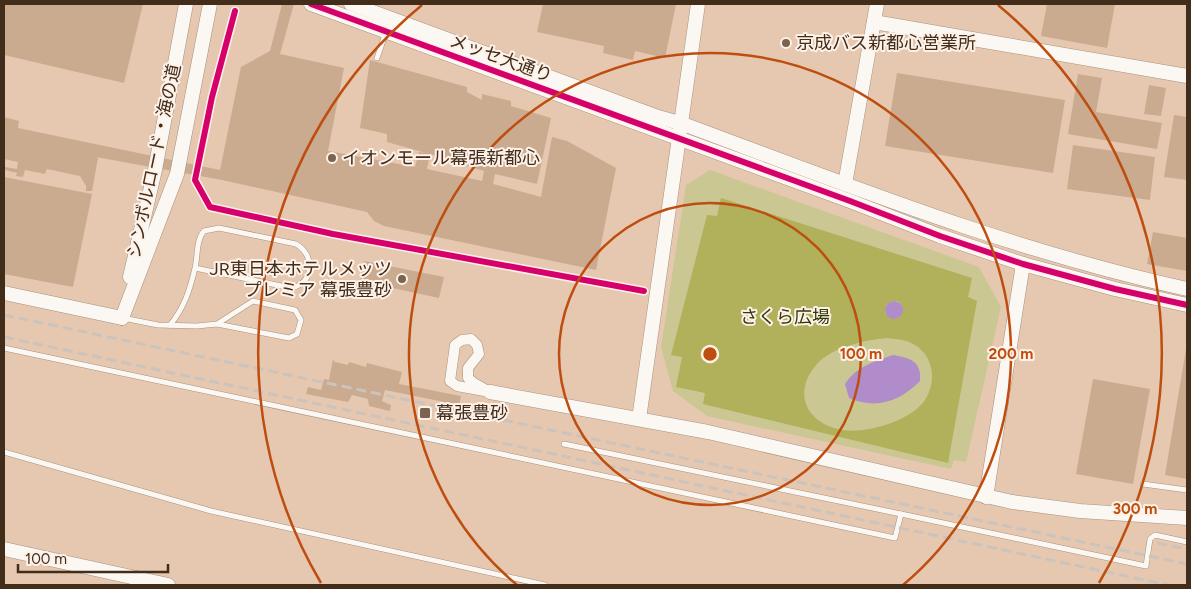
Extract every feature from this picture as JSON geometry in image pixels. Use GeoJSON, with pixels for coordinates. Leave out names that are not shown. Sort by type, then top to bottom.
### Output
{"type":"FeatureCollection","features":[{"type":"Feature","properties":{"kind":"street","name":"シンボルロード・海の道"},"geometry":{"type":"LineString","coordinates":[[122,318],[142,218],[155,170],[186,4]]}},
{"type":"Feature","properties":{"kind":"street","name":"シンボルロード・海の道"},"geometry":{"type":"LineString","coordinates":[[122,318],[177,174],[210,4]]}},
{"type":"Feature","properties":{"kind":"street","name":"メッセ大通り"},"geometry":{"type":"LineString","coordinates":[[311,4],[940,236],[1023,264],[1115,289],[1187,305]]}},
{"type":"Feature","properties":{"kind":"street","name":"メッセ大通り"},"geometry":{"type":"LineString","coordinates":[[351,4],[658,117],[683,124],[844,184],[1025,248],[1131,277],[1187,289]]}},
{"type":"Feature","properties":{"kind":"street"},"geometry":{"type":"LineString","coordinates":[[639,419],[681,139],[698,4]]}},
{"type":"Feature","properties":{"kind":"street"},"geometry":{"type":"LineString","coordinates":[[844,184],[877,4]]}},
{"type":"Feature","properties":{"kind":"street"},"geometry":{"type":"LineString","coordinates":[[874,22],[1187,76]]}},
{"type":"Feature","properties":{"kind":"street"},"geometry":{"type":"LineString","coordinates":[[986,497],[1023,264]]}},
{"type":"Feature","properties":{"kind":"street"},"geometry":{"type":"LineString","coordinates":[[4,293],[122,318]]}},
{"type":"Feature","properties":{"kind":"street"},"geometry":{"type":"LineString","coordinates":[[490,392],[468,378],[468,368],[478,358],[479,349],[471,339],[462,340],[455,345],[450,380],[457,386],[770,445],[986,497],[1054,508],[1187,518]]}},
{"type":"Feature","properties":{"kind":"street"},"geometry":{"type":"LineString","coordinates":[[4,549],[168,585]]}},
{"type":"Feature","properties":{"kind":"lane"},"geometry":{"type":"LineString","coordinates":[[377,58],[386,32]]}},
{"type":"Feature","properties":{"kind":"lane"},"geometry":{"type":"LineString","coordinates":[[170,325],[184,308],[195,268],[200,235],[210,228],[219,228],[296,244],[306,250],[310,262],[308,276],[303,283],[291,288],[195,268]]}},
{"type":"Feature","properties":{"kind":"lane"},"geometry":{"type":"LineString","coordinates":[[122,318],[170,325],[197,326],[217,324],[289,338],[297,334],[300,320],[295,310],[253,301],[217,324]]}},
{"type":"Feature","properties":{"kind":"lane"},"geometry":{"type":"LineString","coordinates":[[4,348],[895,538],[901,514]]}},
{"type":"Feature","properties":{"kind":"lane"},"geometry":{"type":"LineString","coordinates":[[564,444],[1146,566],[1150,539],[1155,535],[1187,542]]}},
{"type":"Feature","properties":{"kind":"lane"},"geometry":{"type":"LineString","coordinates":[[4,452],[211,512],[545,585]]}},
{"type":"Feature","properties":{"kind":"lane"},"geometry":{"type":"LineString","coordinates":[[1143,484],[1187,490]]}},
{"type":"Feature","properties":{"kind":"green space","name":"さくら広場"},"geometry":{"type":"Polygon","coordinates":[[[710,170],[979,267],[1001,307],[966,462],[954,460],[951,469],[707,416],[673,391],[661,347],[686,185],[710,170]]]}},
{"type":"Feature","properties":{"kind":"green space","name":"さくら広場"},"geometry":{"type":"Polygon","coordinates":[[[721,198],[972,278],[968,297],[977,301],[948,463],[703,404],[705,393],[676,387],[682,357],[671,355],[707,215],[717,216],[721,198]],[[892,301],[886,305],[885,313],[895,319],[900,317],[902,306],[898,301],[892,301]],[[887,338],[849,345],[831,353],[817,364],[809,375],[804,396],[812,414],[830,427],[852,431],[863,430],[899,420],[925,400],[932,383],[931,365],[927,357],[915,345],[904,340],[887,338]]]}},
{"type":"Feature","properties":{"kind":"shaded area"},"geometry":{"type":"Polygon","coordinates":[[[894,301],[900,304],[903,310],[900,316],[894,319],[888,316],[885,310],[888,304],[894,301]]]}},
{"type":"Feature","properties":{"kind":"shaded area"},"geometry":{"type":"Polygon","coordinates":[[[893,355],[910,359],[914,362],[919,369],[920,381],[904,394],[888,402],[859,402],[849,398],[845,384],[855,373],[866,365],[893,355]]]}},
{"type":"Feature","properties":{"kind":"building"},"geometry":{"type":"Polygon","coordinates":[[[4,4],[143,4],[124,83],[4,55],[4,4]]]}},
{"type":"Feature","properties":{"kind":"building"},"geometry":{"type":"Polygon","coordinates":[[[282,4],[294,4],[280,54],[344,68],[328,151],[415,167],[419,152],[426,153],[387,142],[387,134],[360,128],[370,60],[467,87],[467,92],[482,100],[482,94],[511,101],[511,106],[551,118],[537,184],[495,174],[493,184],[541,197],[552,137],[567,141],[616,168],[596,270],[384,226],[374,221],[367,212],[222,180],[96,157],[98,158],[92,191],[86,191],[86,186],[80,176],[47,169],[45,174],[25,170],[23,177],[16,176],[17,173],[5,170],[5,167],[17,169],[18,162],[4,159],[4,117],[19,121],[18,128],[220,170],[241,67],[270,51],[282,4]],[[454,152],[452,160],[430,154],[427,169],[482,181],[484,171],[467,166],[468,160],[454,152]]]}},
{"type":"Feature","properties":{"kind":"building"},"geometry":{"type":"Polygon","coordinates":[[[543,4],[676,4],[665,58],[635,51],[633,60],[603,53],[604,46],[537,32],[543,4]]]}},
{"type":"Feature","properties":{"kind":"building"},"geometry":{"type":"Polygon","coordinates":[[[1047,4],[1115,4],[1107,48],[1041,36],[1047,4]]]}},
{"type":"Feature","properties":{"kind":"building"},"geometry":{"type":"Polygon","coordinates":[[[897,73],[1065,100],[1053,173],[885,146],[897,73]]]}},
{"type":"Feature","properties":{"kind":"building"},"geometry":{"type":"Polygon","coordinates":[[[1078,74],[1102,78],[1096,112],[1162,123],[1157,149],[1068,134],[1078,74]]]}},
{"type":"Feature","properties":{"kind":"building"},"geometry":{"type":"Polygon","coordinates":[[[1149,85],[1166,88],[1161,116],[1144,114],[1149,85]]]}},
{"type":"Feature","properties":{"kind":"building"},"geometry":{"type":"Polygon","coordinates":[[[1174,115],[1187,117],[1187,180],[1164,177],[1174,115]]]}},
{"type":"Feature","properties":{"kind":"building"},"geometry":{"type":"Polygon","coordinates":[[[1073,145],[1155,157],[1150,200],[1067,189],[1073,145]]]}},
{"type":"Feature","properties":{"kind":"building"},"geometry":{"type":"Polygon","coordinates":[[[4,177],[92,194],[73,287],[4,274],[4,177]]]}},
{"type":"Feature","properties":{"kind":"building"},"geometry":{"type":"Polygon","coordinates":[[[1153,232],[1187,238],[1187,271],[1147,264],[1153,232]]]}},
{"type":"Feature","properties":{"kind":"building","name":"JR東日本ホテルメッツ プレミア 幕張豊砂"},"geometry":{"type":"Polygon","coordinates":[[[364,261],[444,277],[439,298],[360,281],[364,261]]]}},
{"type":"Feature","properties":{"kind":"building"},"geometry":{"type":"Polygon","coordinates":[[[1187,349],[1187,479],[1165,475],[1187,349]]]}},
{"type":"Feature","properties":{"kind":"building","name":"幕張豊砂"},"geometry":{"type":"Polygon","coordinates":[[[333,359],[335,362],[348,365],[349,362],[366,367],[367,363],[402,372],[399,384],[461,396],[459,405],[385,390],[382,401],[391,405],[390,411],[369,406],[368,399],[352,395],[348,402],[306,394],[308,387],[321,390],[324,379],[329,380],[333,359]]]}},
{"type":"Feature","properties":{"kind":"building"},"geometry":{"type":"Polygon","coordinates":[[[1093,379],[1150,389],[1133,484],[1076,474],[1093,379]]]}},
{"type":"Feature","properties":{"kind":"railway"},"geometry":{"type":"LineString","coordinates":[[4,315],[1187,564]]}},
{"type":"Feature","properties":{"kind":"railway"},"geometry":{"type":"LineString","coordinates":[[4,337],[1168,585]]}},
{"type":"Feature","properties":{"kind":"railway"},"geometry":{"type":"LineString","coordinates":[[1157,543],[1187,549]]}},
{"type":"Feature","properties":{"kind":"cycle path"},"geometry":{"type":"LineString","coordinates":[[311,4],[850,201],[940,236],[1023,264],[1115,289],[1187,305]]}},
{"type":"Feature","properties":{"kind":"cycle path"},"geometry":{"type":"LineString","coordinates":[[235,11],[212,97],[195,180],[210,207],[333,234],[644,291]]}},
{"type":"Feature","properties":{"kind":"place","name":"京成バス新都心営業所"},"geometry":{"type":"Point","coordinates":[786,43]}},
{"type":"Feature","properties":{"kind":"place","name":"イオンモール幕張新都心"},"geometry":{"type":"Point","coordinates":[332,158]}},
{"type":"Feature","properties":{"kind":"place","name":"JR東日本ホテルメッツ プレミア 幕張豊砂"},"geometry":{"type":"Point","coordinates":[402,279]}},
{"type":"Feature","properties":{"kind":"place","name":"幕張豊砂"},"geometry":{"type":"Point","coordinates":[425,413]}}]}
